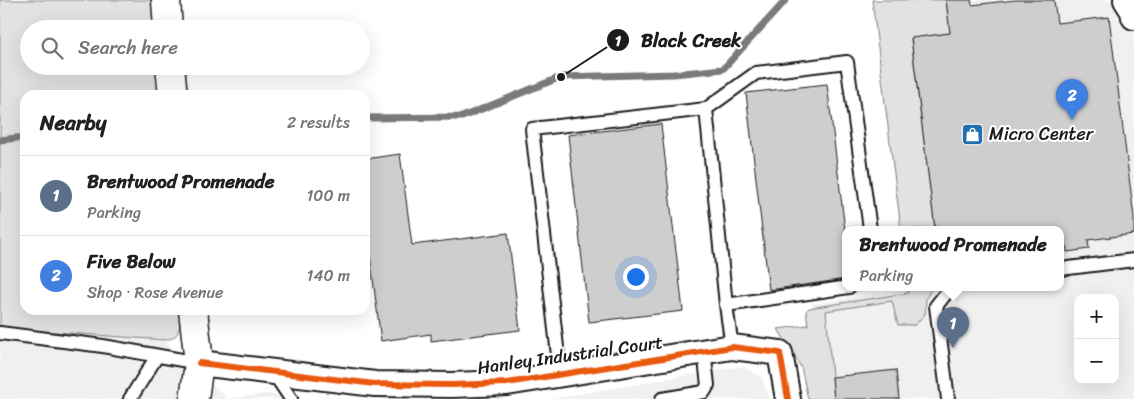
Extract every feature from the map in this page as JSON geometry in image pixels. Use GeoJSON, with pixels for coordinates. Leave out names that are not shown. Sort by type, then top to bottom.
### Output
{"type":"FeatureCollection","features":[{"type":"Feature","properties":{"kind":"street"},"geometry":{"type":"LineString","coordinates":[[166,0],[167,20]]}},
{"type":"Feature","properties":{"kind":"street"},"geometry":{"type":"LineString","coordinates":[[1126,0],[1133,11],[1134,17]]}},
{"type":"Feature","properties":{"kind":"street"},"geometry":{"type":"LineString","coordinates":[[171,75],[172,90]]}},
{"type":"Feature","properties":{"kind":"street"},"geometry":{"type":"LineString","coordinates":[[194,315],[199,363],[194,399]]}},
{"type":"Feature","properties":{"kind":"street","name":"Hanley Industrial Court"},"geometry":{"type":"LineString","coordinates":[[199,363],[442,392],[484,391],[507,382],[732,347],[780,353],[788,399]]}},
{"type":"Feature","properties":{"kind":"lane"},"geometry":{"type":"LineString","coordinates":[[560,373],[532,129],[706,110],[756,73],[847,62],[870,226]]}},
{"type":"Feature","properties":{"kind":"lane"},"geometry":{"type":"LineString","coordinates":[[706,110],[732,347]]}},
{"type":"Feature","properties":{"kind":"lane"},"geometry":{"type":"LineString","coordinates":[[1064,269],[1134,260]]}},
{"type":"Feature","properties":{"kind":"lane"},"geometry":{"type":"LineString","coordinates":[[726,305],[842,288]]}},
{"type":"Feature","properties":{"kind":"lane"},"geometry":{"type":"LineString","coordinates":[[948,291],[936,306],[948,399]]}},
{"type":"Feature","properties":{"kind":"lane"},"geometry":{"type":"LineString","coordinates":[[0,333],[103,346],[199,363]]}},
{"type":"Feature","properties":{"kind":"lane"},"geometry":{"type":"LineString","coordinates":[[662,399],[704,392],[708,385],[704,351]]}},
{"type":"Feature","properties":{"kind":"lane"},"geometry":{"type":"LineString","coordinates":[[130,399],[157,356]]}},
{"type":"Feature","properties":{"kind":"lane"},"geometry":{"type":"LineString","coordinates":[[273,372],[291,399]]}},
{"type":"Feature","properties":{"kind":"shaded area"},"geometry":{"type":"Polygon","coordinates":[[[0,0],[166,0],[167,20],[20,20],[20,75],[171,75],[172,90],[20,90],[20,315],[180,315],[177,334],[170,339],[164,340],[0,328],[0,0]]]}},
{"type":"Feature","properties":{"kind":"shaded area"},"geometry":{"type":"Polygon","coordinates":[[[872,0],[946,0],[950,33],[911,39],[935,226],[901,226],[872,0]]]}},
{"type":"Feature","properties":{"kind":"shaded area"},"geometry":{"type":"Polygon","coordinates":[[[906,0],[1134,0],[1134,399],[825,399],[812,304],[893,291],[1064,291],[1064,226],[928,226],[906,0]]]}},
{"type":"Feature","properties":{"kind":"shaded area"},"geometry":{"type":"Polygon","coordinates":[[[908,291],[930,291],[926,299],[925,314],[915,325],[898,325],[892,301],[826,311],[834,399],[808,399],[801,367],[778,329],[808,325],[806,311],[809,308],[908,293],[908,291]]]}},
{"type":"Feature","properties":{"kind":"shaded area"},"geometry":{"type":"Polygon","coordinates":[[[0,328],[164,340],[228,399],[0,399],[0,328]]]}},
{"type":"Feature","properties":{"kind":"shaded area"},"geometry":{"type":"Polygon","coordinates":[[[742,366],[761,377],[770,399],[550,399],[742,366]]]}},
{"type":"Feature","properties":{"kind":"shaded area"},"geometry":{"type":"Polygon","coordinates":[[[264,394],[306,399],[228,399],[264,394]]]}},
{"type":"Feature","properties":{"kind":"building"},"geometry":{"type":"Polygon","coordinates":[[[946,0],[971,0],[972,5],[1015,0],[1054,0],[1057,23],[1109,17],[1134,217],[1134,234],[1088,240],[1089,249],[1067,252],[1066,241],[1064,241],[1064,226],[935,226],[911,38],[950,33],[946,0]]]}},
{"type":"Feature","properties":{"kind":"building"},"geometry":{"type":"Polygon","coordinates":[[[827,84],[845,226],[842,226],[842,280],[769,290],[746,93],[827,84]]]}},
{"type":"Feature","properties":{"kind":"building"},"geometry":{"type":"Polygon","coordinates":[[[661,124],[683,311],[589,322],[568,135],[661,124]]]}},
{"type":"Feature","properties":{"kind":"building"},"geometry":{"type":"Polygon","coordinates":[[[400,154],[412,245],[508,233],[520,330],[431,341],[431,334],[381,341],[370,256],[370,158],[400,154]]]}},
{"type":"Feature","properties":{"kind":"building"},"geometry":{"type":"Polygon","coordinates":[[[896,370],[899,399],[834,399],[832,377],[896,370]]]}},
{"type":"Feature","properties":{"kind":"waterway"},"geometry":{"type":"LineString","coordinates":[[370,118],[462,117],[561,77],[674,74],[723,69],[786,0]]}},
{"type":"Feature","properties":{"kind":"waterway"},"geometry":{"type":"LineString","coordinates":[[0,140],[20,138]]}},
{"type":"Feature","properties":{"kind":"cycle path"},"geometry":{"type":"LineString","coordinates":[[199,363],[375,384],[451,385],[507,383],[732,347],[780,353],[788,399]]}},
{"type":"Feature","properties":{"kind":"place","name":"Black Creek"},"geometry":{"type":"Point","coordinates":[561,77]}},
{"type":"Feature","properties":{"kind":"place","name":"Five Below"},"geometry":{"type":"Point","coordinates":[1072,120]}},
{"type":"Feature","properties":{"kind":"place","name":"Micro Center"},"geometry":{"type":"Point","coordinates":[973,134]}},
{"type":"Feature","properties":{"kind":"place","name":"Brentwood Promenade"},"geometry":{"type":"Point","coordinates":[953,348]}}]}
